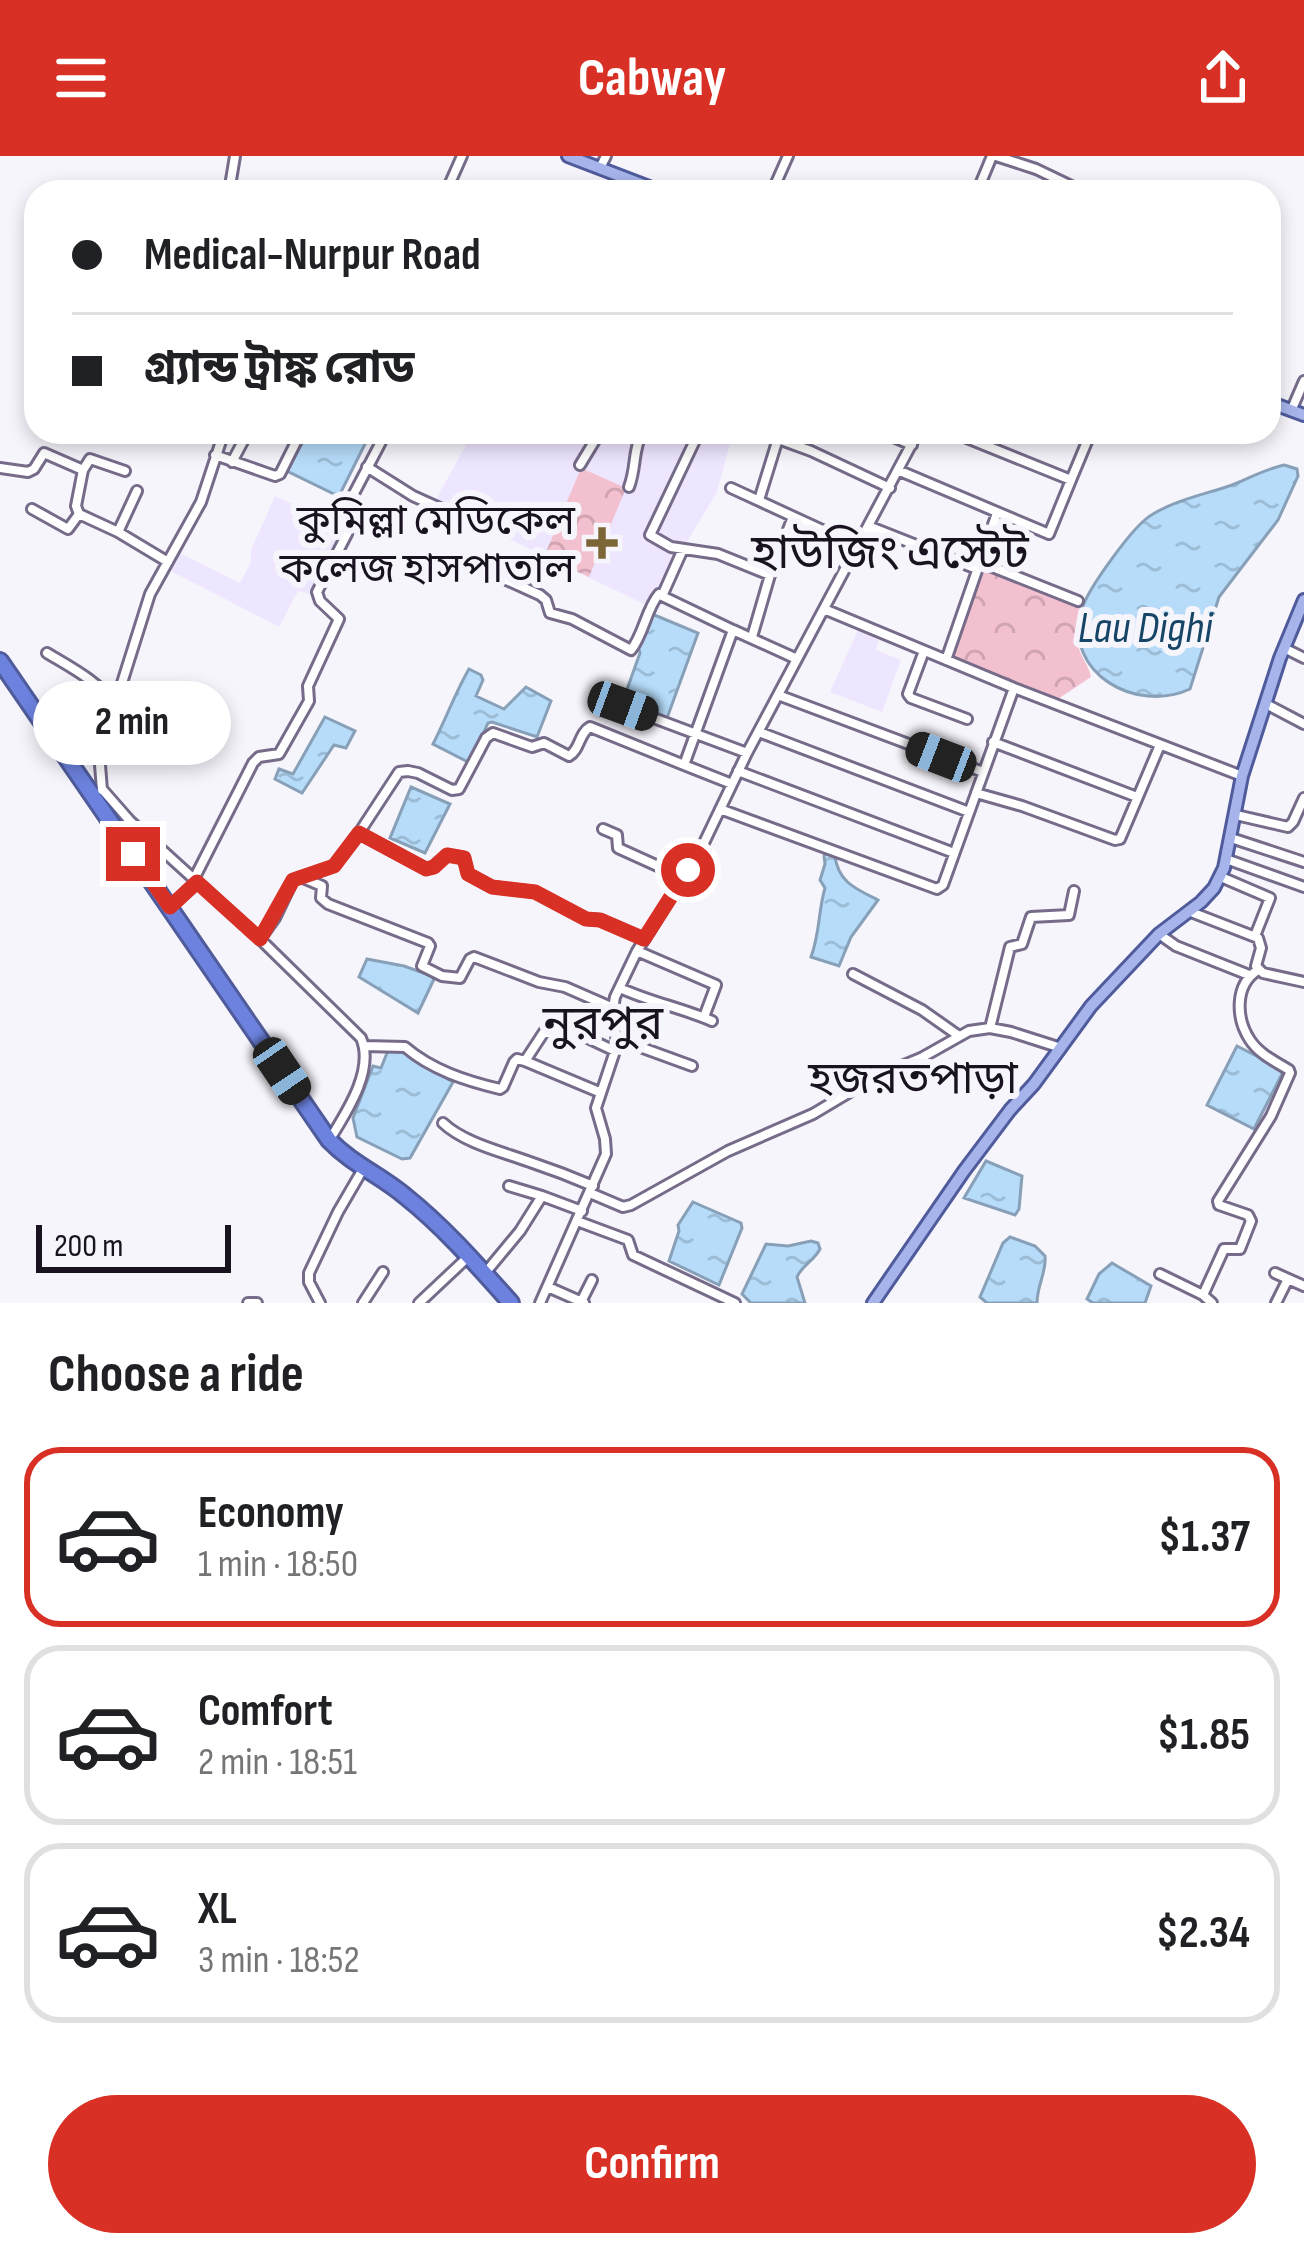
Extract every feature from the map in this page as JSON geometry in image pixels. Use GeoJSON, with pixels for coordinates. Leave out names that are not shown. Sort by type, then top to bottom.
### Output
{"type":"FeatureCollection","features":[{"type":"Feature","properties":{"kind":"highway"},"geometry":{"type":"LineString","coordinates":[[0,661],[100,796],[329,1140],[403,1194],[511,1303]]}},
{"type":"Feature","properties":{"kind":"main road"},"geometry":{"type":"LineString","coordinates":[[568,156],[630,180]]}},
{"type":"Feature","properties":{"kind":"main road"},"geometry":{"type":"LineString","coordinates":[[1281,406],[1304,415]]}},
{"type":"Feature","properties":{"kind":"main road"},"geometry":{"type":"LineString","coordinates":[[873,1303],[964,1171],[1091,1006],[1159,934],[1191,912],[1221,877],[1242,776],[1304,600]]}},
{"type":"Feature","properties":{"kind":"street"},"geometry":{"type":"LineString","coordinates":[[600,169],[606,156]]}},
{"type":"Feature","properties":{"kind":"street"},"geometry":{"type":"LineString","coordinates":[[994,156],[1059,180]]}},
{"type":"Feature","properties":{"kind":"street"},"geometry":{"type":"LineString","coordinates":[[1291,410],[1304,381]]}},
{"type":"Feature","properties":{"kind":"street"},"geometry":{"type":"LineString","coordinates":[[219,444],[201,502],[150,594],[100,765],[100,796],[355,1030],[365,1046],[359,1081],[329,1140]]}},
{"type":"Feature","properties":{"kind":"street"},"geometry":{"type":"LineString","coordinates":[[232,461],[241,444]]}},
{"type":"Feature","properties":{"kind":"street"},"geometry":{"type":"LineString","coordinates":[[215,455],[275,476],[295,444]]}},
{"type":"Feature","properties":{"kind":"street"},"geometry":{"type":"LineString","coordinates":[[170,907],[195,880],[254,763],[279,754],[309,701],[308,686],[339,619],[317,592],[349,530],[348,508],[380,444]]}},
{"type":"Feature","properties":{"kind":"street"},"geometry":{"type":"LineString","coordinates":[[580,465],[593,444]]}},
{"type":"Feature","properties":{"kind":"street"},"geometry":{"type":"LineString","coordinates":[[628,487],[636,444]]}},
{"type":"Feature","properties":{"kind":"street"},"geometry":{"type":"LineString","coordinates":[[693,444],[650,532],[652,538],[671,547],[718,554],[770,575]]}},
{"type":"Feature","properties":{"kind":"street"},"geometry":{"type":"LineString","coordinates":[[759,500],[775,444]]}},
{"type":"Feature","properties":{"kind":"street"},"geometry":{"type":"LineString","coordinates":[[797,444],[890,488]]}},
{"type":"Feature","properties":{"kind":"street"},"geometry":{"type":"LineString","coordinates":[[981,444],[1071,481]]}},
{"type":"Feature","properties":{"kind":"street"},"geometry":{"type":"LineString","coordinates":[[899,471],[1049,534],[1086,444]]}},
{"type":"Feature","properties":{"kind":"street"},"geometry":{"type":"LineString","coordinates":[[540,1303],[606,1154],[596,1108],[615,1051],[613,1008],[620,988],[637,951],[702,847],[758,732],[912,445]]}},
{"type":"Feature","properties":{"kind":"street"},"geometry":{"type":"LineString","coordinates":[[0,468],[28,472],[44,453],[83,470]]}},
{"type":"Feature","properties":{"kind":"street"},"geometry":{"type":"LineString","coordinates":[[125,471],[90,459],[83,470],[76,506],[79,514],[168,562]]}},
{"type":"Feature","properties":{"kind":"street"},"geometry":{"type":"LineString","coordinates":[[368,467],[444,510]]}},
{"type":"Feature","properties":{"kind":"street"},"geometry":{"type":"LineString","coordinates":[[730,488],[857,546]]}},
{"type":"Feature","properties":{"kind":"street"},"geometry":{"type":"LineString","coordinates":[[118,532],[136,491]]}},
{"type":"Feature","properties":{"kind":"street"},"geometry":{"type":"LineString","coordinates":[[32,509],[68,529],[79,514]]}},
{"type":"Feature","properties":{"kind":"street"},"geometry":{"type":"LineString","coordinates":[[946,659],[997,513]]}},
{"type":"Feature","properties":{"kind":"street"},"geometry":{"type":"LineString","coordinates":[[752,637],[794,517]]}},
{"type":"Feature","properties":{"kind":"street"},"geometry":{"type":"LineString","coordinates":[[868,526],[1078,601]]}},
{"type":"Feature","properties":{"kind":"street"},"geometry":{"type":"LineString","coordinates":[[662,596],[683,549]]}},
{"type":"Feature","properties":{"kind":"street"},"geometry":{"type":"LineString","coordinates":[[493,574],[540,595],[550,613],[572,619],[631,650],[658,594],[797,659]]}},
{"type":"Feature","properties":{"kind":"street"},"geometry":{"type":"LineString","coordinates":[[824,609],[1242,776]]}},
{"type":"Feature","properties":{"kind":"street"},"geometry":{"type":"LineString","coordinates":[[684,765],[733,629]]}},
{"type":"Feature","properties":{"kind":"street"},"geometry":{"type":"LineString","coordinates":[[1284,648],[1304,658]]}},
{"type":"Feature","properties":{"kind":"street"},"geometry":{"type":"LineString","coordinates":[[924,651],[908,694],[967,719]]}},
{"type":"Feature","properties":{"kind":"street"},"geometry":{"type":"LineString","coordinates":[[46,652],[82,674],[115,705]]}},
{"type":"Feature","properties":{"kind":"street"},"geometry":{"type":"LineString","coordinates":[[720,809],[937,889],[943,885],[1015,688]]}},
{"type":"Feature","properties":{"kind":"street"},"geometry":{"type":"LineString","coordinates":[[778,695],[983,772]]}},
{"type":"Feature","properties":{"kind":"street"},"geometry":{"type":"LineString","coordinates":[[616,704],[748,753]]}},
{"type":"Feature","properties":{"kind":"street"},"geometry":{"type":"LineString","coordinates":[[1266,704],[1304,724]]}},
{"type":"Feature","properties":{"kind":"street"},"geometry":{"type":"LineString","coordinates":[[260,939],[290,885],[334,866],[399,772],[418,773],[456,791],[493,733],[532,747],[544,743],[569,756],[590,727],[732,784]]}},
{"type":"Feature","properties":{"kind":"street"},"geometry":{"type":"LineString","coordinates":[[758,732],[969,812]]}},
{"type":"Feature","properties":{"kind":"street"},"geometry":{"type":"LineString","coordinates":[[993,742],[1137,797]]}},
{"type":"Feature","properties":{"kind":"street"},"geometry":{"type":"LineString","coordinates":[[976,794],[1115,840],[1122,836],[1160,746]]}},
{"type":"Feature","properties":{"kind":"street"},"geometry":{"type":"LineString","coordinates":[[738,771],[954,853]]}},
{"type":"Feature","properties":{"kind":"street"},"geometry":{"type":"LineString","coordinates":[[1236,815],[1288,827],[1304,798]]}},
{"type":"Feature","properties":{"kind":"street"},"geometry":{"type":"LineString","coordinates":[[602,829],[617,836],[618,848],[682,877]]}},
{"type":"Feature","properties":{"kind":"street"},"geometry":{"type":"LineString","coordinates":[[359,833],[426,869],[447,855],[464,858],[468,874],[484,884],[535,892],[586,919],[600,920],[644,939]]}},
{"type":"Feature","properties":{"kind":"street"},"geometry":{"type":"LineString","coordinates":[[1231,838],[1304,862]]}},
{"type":"Feature","properties":{"kind":"street"},"geometry":{"type":"LineString","coordinates":[[1226,859],[1304,887]]}},
{"type":"Feature","properties":{"kind":"street"},"geometry":{"type":"LineString","coordinates":[[300,877],[322,886],[321,898],[328,904],[428,943],[422,966],[431,972],[460,977],[474,957],[613,1008]]}},
{"type":"Feature","properties":{"kind":"street"},"geometry":{"type":"LineString","coordinates":[[1221,877],[1270,898],[1255,936]]}},
{"type":"Feature","properties":{"kind":"street"},"geometry":{"type":"LineString","coordinates":[[991,1028],[1010,947],[1022,944],[1031,917],[1069,915],[1074,891]]}},
{"type":"Feature","properties":{"kind":"street"},"geometry":{"type":"LineString","coordinates":[[1191,912],[1255,936],[1261,944],[1253,972],[1244,982],[1240,1005],[1249,1039],[1289,1070],[1271,1116],[1218,1201],[1251,1221],[1240,1249],[1224,1249],[1203,1295]]}},
{"type":"Feature","properties":{"kind":"street"},"geometry":{"type":"LineString","coordinates":[[1159,934],[1176,946],[1253,972],[1304,982]]}},
{"type":"Feature","properties":{"kind":"street"},"geometry":{"type":"LineString","coordinates":[[620,988],[708,1019],[716,985],[637,951]]}},
{"type":"Feature","properties":{"kind":"street"},"geometry":{"type":"LineString","coordinates":[[853,974],[922,1010],[959,1036]]}},
{"type":"Feature","properties":{"kind":"street"},"geometry":{"type":"LineString","coordinates":[[525,1061],[542,1034],[554,1034],[562,1027],[615,1051]]}},
{"type":"Feature","properties":{"kind":"street"},"geometry":{"type":"LineString","coordinates":[[443,1123],[496,1152],[558,1171],[622,1207],[969,1031],[991,1028],[1061,1048]]}},
{"type":"Feature","properties":{"kind":"street"},"geometry":{"type":"LineString","coordinates":[[617,1039],[692,1066]]}},
{"type":"Feature","properties":{"kind":"street"},"geometry":{"type":"LineString","coordinates":[[365,1046],[405,1047],[426,1064],[495,1089],[503,1087],[517,1059],[599,1092]]}},
{"type":"Feature","properties":{"kind":"street"},"geometry":{"type":"LineString","coordinates":[[320,1303],[309,1274],[363,1168]]}},
{"type":"Feature","properties":{"kind":"street"},"geometry":{"type":"LineString","coordinates":[[509,1186],[542,1196],[628,1240],[633,1256],[735,1303]]}},
{"type":"Feature","properties":{"kind":"street"},"geometry":{"type":"LineString","coordinates":[[485,1274],[542,1196]]}},
{"type":"Feature","properties":{"kind":"street"},"geometry":{"type":"LineString","coordinates":[[419,1303],[469,1256]]}},
{"type":"Feature","properties":{"kind":"street"},"geometry":{"type":"LineString","coordinates":[[363,1303],[383,1272]]}},
{"type":"Feature","properties":{"kind":"street"},"geometry":{"type":"LineString","coordinates":[[1275,1273],[1304,1286]]}},
{"type":"Feature","properties":{"kind":"street"},"geometry":{"type":"LineString","coordinates":[[1160,1274],[1212,1303]]}},
{"type":"Feature","properties":{"kind":"street"},"geometry":{"type":"LineString","coordinates":[[1276,1303],[1288,1279]]}},
{"type":"Feature","properties":{"kind":"street"},"geometry":{"type":"LineString","coordinates":[[548,1287],[583,1302],[592,1280]]}},
{"type":"Feature","properties":{"kind":"street"},"geometry":{"type":"LineString","coordinates":[[248,1303],[257,1303]]}},
{"type":"Feature","properties":{"kind":"shaded area","name":"কুমিল্লা মেডিকেল কলেজ হাসপাতাল"},"geometry":{"type":"Polygon","coordinates":[[[466,444],[730,444],[717,492],[648,606],[434,503],[466,444]]]}},
{"type":"Feature","properties":{"kind":"shaded area"},"geometry":{"type":"Polygon","coordinates":[[[275,496],[341,527],[311,594],[298,591],[279,627],[167,569],[177,552],[240,583],[275,496]]]}},
{"type":"Feature","properties":{"kind":"shaded area"},"geometry":{"type":"Polygon","coordinates":[[[858,630],[879,640],[876,650],[901,660],[882,712],[830,692],[858,630]]]}},
{"type":"Feature","properties":{"kind":"green space"},"geometry":{"type":"Polygon","coordinates":[[[581,468],[626,488],[589,577],[544,557],[581,468]]]}},
{"type":"Feature","properties":{"kind":"green space"},"geometry":{"type":"Polygon","coordinates":[[[982,566],[1083,607],[1078,639],[1091,677],[1055,701],[948,659],[982,566]]]}},
{"type":"Feature","properties":{"kind":"water"},"geometry":{"type":"Polygon","coordinates":[[[302,444],[365,444],[340,494],[287,471],[302,444]]]}},
{"type":"Feature","properties":{"kind":"water","name":"Lau Dighi"},"geometry":{"type":"Polygon","coordinates":[[[1284,465],[1297,469],[1298,476],[1278,520],[1219,597],[1190,689],[1148,696],[1109,683],[1083,653],[1081,611],[1123,544],[1162,509],[1284,465]]]}},
{"type":"Feature","properties":{"kind":"water"},"geometry":{"type":"Polygon","coordinates":[[[652,614],[698,633],[667,718],[626,701],[625,695],[652,614]]]}},
{"type":"Feature","properties":{"kind":"water"},"geometry":{"type":"Polygon","coordinates":[[[469,669],[483,680],[476,696],[504,709],[526,687],[551,701],[537,737],[488,723],[470,763],[433,744],[469,669]]]}},
{"type":"Feature","properties":{"kind":"water"},"geometry":{"type":"Polygon","coordinates":[[[186,706],[218,722],[197,755],[163,745],[186,706]]]}},
{"type":"Feature","properties":{"kind":"water"},"geometry":{"type":"Polygon","coordinates":[[[325,717],[355,731],[346,748],[334,745],[302,793],[275,779],[279,769],[293,774],[325,717]]]}},
{"type":"Feature","properties":{"kind":"water"},"geometry":{"type":"Polygon","coordinates":[[[411,787],[450,804],[425,853],[390,838],[411,787]]]}},
{"type":"Feature","properties":{"kind":"water"},"geometry":{"type":"Polygon","coordinates":[[[828,851],[849,884],[878,900],[851,937],[839,966],[811,957],[828,851]]]}},
{"type":"Feature","properties":{"kind":"water"},"geometry":{"type":"Polygon","coordinates":[[[367,959],[435,977],[418,1013],[359,977],[367,959]]]}},
{"type":"Feature","properties":{"kind":"water"},"geometry":{"type":"Polygon","coordinates":[[[1237,1046],[1284,1070],[1254,1129],[1207,1105],[1237,1046]]]}},
{"type":"Feature","properties":{"kind":"water"},"geometry":{"type":"Polygon","coordinates":[[[389,1048],[407,1050],[413,1060],[453,1082],[410,1158],[402,1159],[357,1137],[353,1118],[373,1066],[381,1068],[389,1048]]]}},
{"type":"Feature","properties":{"kind":"water"},"geometry":{"type":"Polygon","coordinates":[[[986,1161],[1022,1176],[1015,1215],[964,1198],[986,1161]]]}},
{"type":"Feature","properties":{"kind":"water"},"geometry":{"type":"Polygon","coordinates":[[[693,1202],[741,1223],[719,1285],[669,1261],[678,1225],[693,1202]]]}},
{"type":"Feature","properties":{"kind":"water"},"geometry":{"type":"Polygon","coordinates":[[[1010,1237],[1035,1246],[1045,1256],[1037,1303],[987,1303],[980,1297],[1010,1237]]]}},
{"type":"Feature","properties":{"kind":"water"},"geometry":{"type":"Polygon","coordinates":[[[811,1241],[820,1249],[797,1277],[805,1303],[751,1303],[742,1294],[766,1244],[811,1241]]]}},
{"type":"Feature","properties":{"kind":"water"},"geometry":{"type":"Polygon","coordinates":[[[1112,1263],[1151,1286],[1145,1303],[1087,1299],[1099,1274],[1112,1263]]]}},
{"type":"Feature","properties":{"kind":"place","name":"কুমিল্লা মেডিকেল কলেজ হাসপাতাল"},"geometry":{"type":"Point","coordinates":[602,543]}},
{"type":"Feature","properties":{"kind":"district","name":"হাউজিং এস্টেট"},"geometry":{"type":"Point","coordinates":[890,551]}},
{"type":"Feature","properties":{"kind":"district","name":"নুরপুর"},"geometry":{"type":"Point","coordinates":[603,1022]}},
{"type":"Feature","properties":{"kind":"district","name":"হজরতপাড়া"},"geometry":{"type":"Point","coordinates":[913,1077]}},
{"type":"Feature","properties":{"kind":"route"},"geometry":{"type":"LineString","coordinates":[[133,854],[170,907],[197,882],[260,939],[293,880],[334,866],[359,833],[426,869],[447,855],[464,858],[468,874],[484,884],[535,892],[586,919],[600,920],[644,939],[688,870]]}}]}
